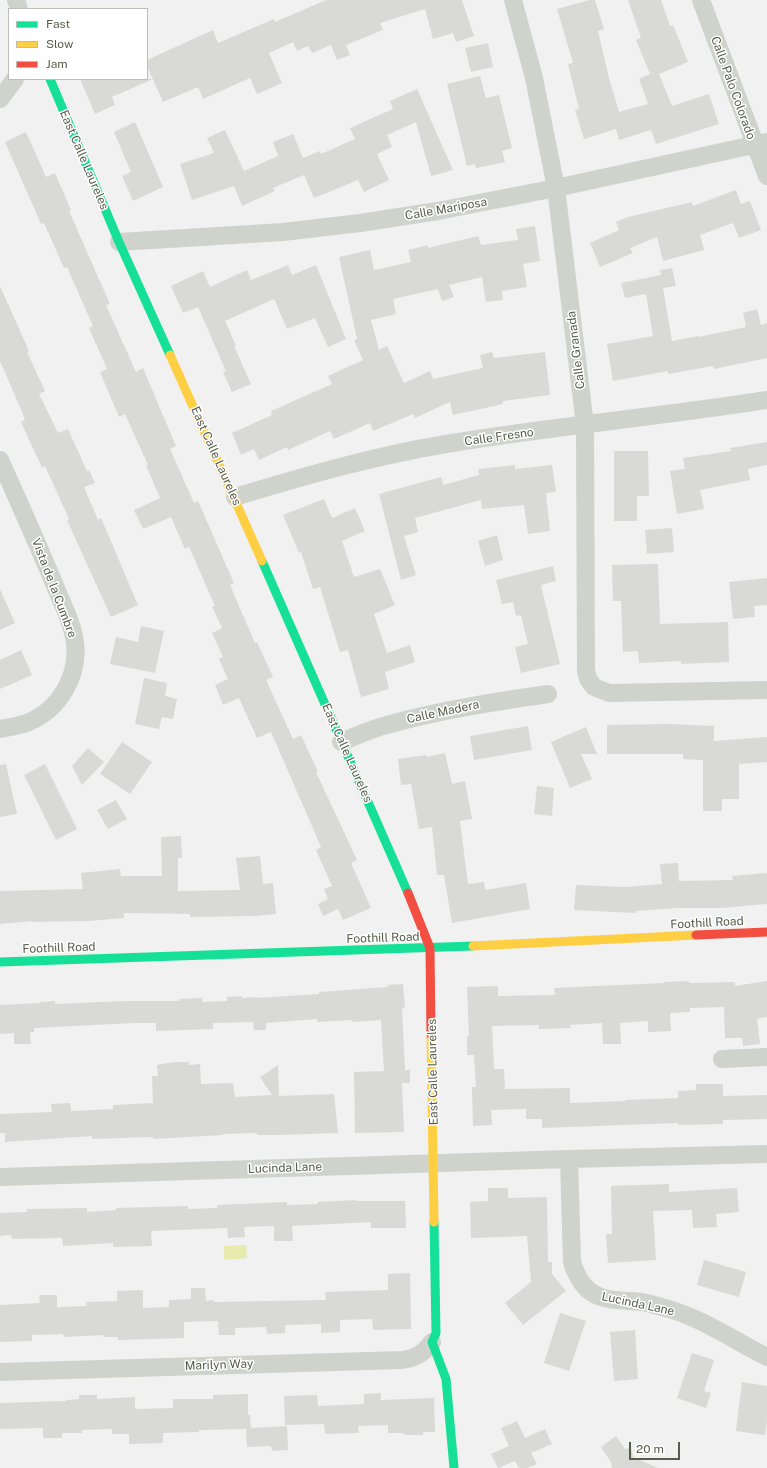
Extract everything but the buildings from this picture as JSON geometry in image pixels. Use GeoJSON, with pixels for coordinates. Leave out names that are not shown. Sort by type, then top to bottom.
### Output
{"type":"FeatureCollection","features":[{"type":"Feature","properties":{"kind":"street","name":"Calle Granada"},"geometry":{"type":"LineString","coordinates":[[513,0],[534,78],[556,188],[585,425],[586,670],[588,679],[594,687],[609,693],[767,690]]}},
{"type":"Feature","properties":{"kind":"street","name":"Calle Palo Colorado"},"geometry":{"type":"LineString","coordinates":[[701,0],[761,143],[767,176]]}},
{"type":"Feature","properties":{"kind":"street"},"geometry":{"type":"LineString","coordinates":[[0,99],[14,80]]}},
{"type":"Feature","properties":{"kind":"street","name":"East Calle Laureles"},"geometry":{"type":"LineString","coordinates":[[50,80],[119,242],[235,497],[341,742],[402,877],[430,948],[436,1325],[436,1333],[432,1342]]}},
{"type":"Feature","properties":{"kind":"street","name":"Calle Mariposa"},"geometry":{"type":"LineString","coordinates":[[119,242],[283,232],[360,223],[438,211],[556,188],[761,143]]}},
{"type":"Feature","properties":{"kind":"street","name":"Calle Fresno"},"geometry":{"type":"LineString","coordinates":[[235,497],[300,477],[372,459],[446,444],[705,410],[767,400]]}},
{"type":"Feature","properties":{"kind":"street","name":"Vista de la Cumbre"},"geometry":{"type":"LineString","coordinates":[[0,460],[72,627],[75,643],[75,659],[72,675],[66,689],[56,702],[44,713],[31,721],[15,727],[0,729]]}},
{"type":"Feature","properties":{"kind":"street","name":"Calle Madera"},"geometry":{"type":"LineString","coordinates":[[341,742],[386,725],[434,713],[548,694]]}},
{"type":"Feature","properties":{"kind":"street","name":"Foothill Road"},"geometry":{"type":"LineString","coordinates":[[0,962],[430,948],[767,932]]}},
{"type":"Feature","properties":{"kind":"street"},"geometry":{"type":"LineString","coordinates":[[722,1059],[767,1057]]}},
{"type":"Feature","properties":{"kind":"street","name":"Lucinda Lane"},"geometry":{"type":"LineString","coordinates":[[0,1177],[767,1154]]}},
{"type":"Feature","properties":{"kind":"street","name":"Lucinda Lane"},"geometry":{"type":"LineString","coordinates":[[569,1159],[572,1262],[575,1271],[585,1287],[601,1297],[642,1302],[672,1310],[700,1321],[767,1357]]}},
{"type":"Feature","properties":{"kind":"street"},"geometry":{"type":"LineString","coordinates":[[432,1342],[446,1379],[454,1468]]}},
{"type":"Feature","properties":{"kind":"street","name":"Marilyn Way"},"geometry":{"type":"LineString","coordinates":[[0,1372],[402,1360],[412,1359],[420,1355],[432,1342]]}},
{"type":"Feature","properties":{"kind":"shaded area"},"geometry":{"type":"Polygon","coordinates":[[[246,1245],[247,1258],[224,1260],[224,1246],[246,1245]]]}},
{"type":"Feature","properties":{"kind":"traffic: fast"},"geometry":{"type":"LineString","coordinates":[[50,80],[119,242],[170,355]]}},
{"type":"Feature","properties":{"kind":"traffic: fast"},"geometry":{"type":"LineString","coordinates":[[262,561],[408,893]]}},
{"type":"Feature","properties":{"kind":"traffic: fast"},"geometry":{"type":"LineString","coordinates":[[0,962],[473,946]]}},
{"type":"Feature","properties":{"kind":"traffic: fast"},"geometry":{"type":"LineString","coordinates":[[434,1222],[436,1333],[432,1342],[446,1379],[454,1468]]}},
{"type":"Feature","properties":{"kind":"traffic: slow"},"geometry":{"type":"LineString","coordinates":[[170,355],[262,561]]}},
{"type":"Feature","properties":{"kind":"traffic: slow"},"geometry":{"type":"LineString","coordinates":[[473,946],[696,935]]}},
{"type":"Feature","properties":{"kind":"traffic: slow"},"geometry":{"type":"LineString","coordinates":[[431,1035],[434,1222]]}},
{"type":"Feature","properties":{"kind":"traffic: jam"},"geometry":{"type":"LineString","coordinates":[[408,893],[430,948],[431,1035]]}},
{"type":"Feature","properties":{"kind":"traffic: jam"},"geometry":{"type":"LineString","coordinates":[[696,935],[767,932]]}}]}
